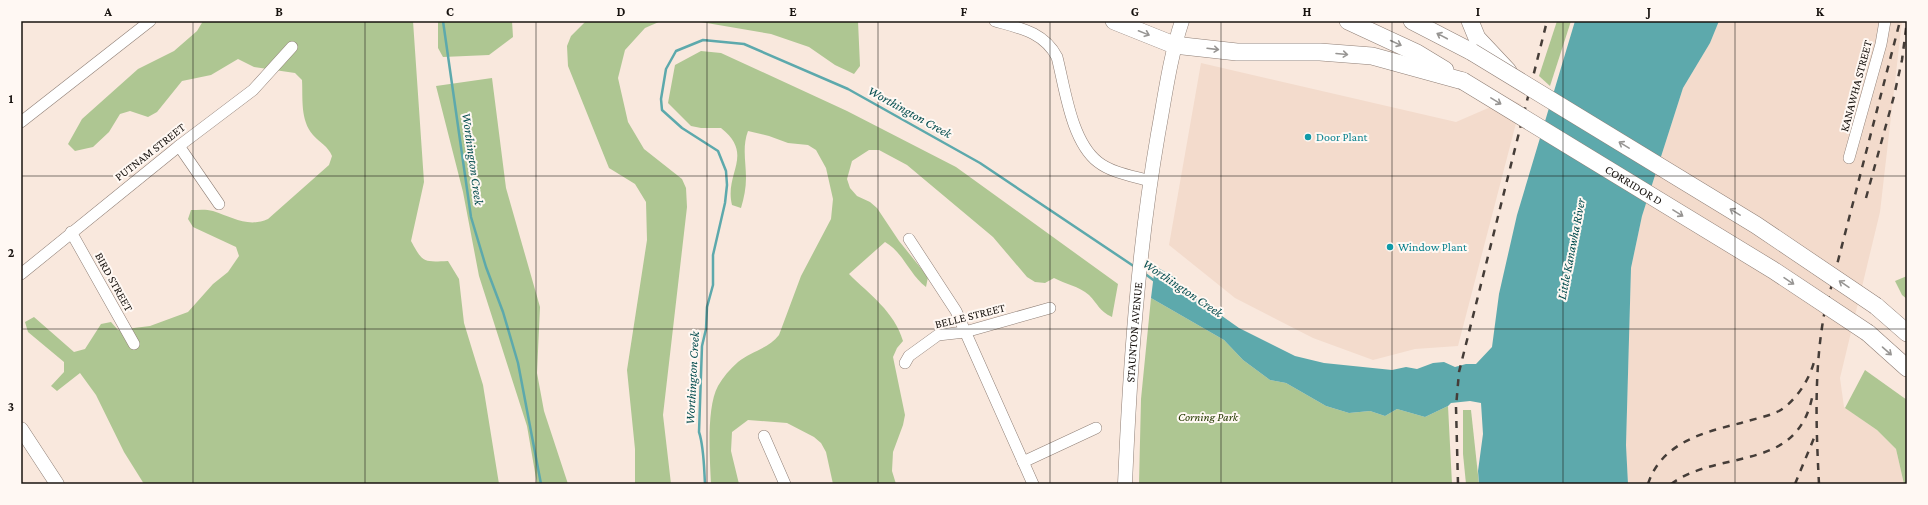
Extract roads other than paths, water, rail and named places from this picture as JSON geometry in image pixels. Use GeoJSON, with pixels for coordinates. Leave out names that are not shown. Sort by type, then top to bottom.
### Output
{"type":"FeatureCollection","features":[{"type":"Feature","properties":{"kind":"highway"},"geometry":{"type":"LineString","coordinates":[[1114,21],[1174,45],[1237,52],[1320,52],[1372,56],[1463,81]]}},
{"type":"Feature","properties":{"kind":"highway","name":"CORRIDOR D"},"geometry":{"type":"LineString","coordinates":[[1348,21],[1417,52],[1773,270],[1868,333],[1907,368]]}},
{"type":"Feature","properties":{"kind":"highway"},"geometry":{"type":"LineString","coordinates":[[1412,21],[1474,45],[1513,76],[1756,225],[1876,306],[1907,332]]}},
{"type":"Feature","properties":{"kind":"highway"},"geometry":{"type":"LineString","coordinates":[[1470,21],[1474,45]]}},
{"type":"Feature","properties":{"kind":"main road","name":"STAUNTON AVENUE"},"geometry":{"type":"LineString","coordinates":[[1125,484],[1134,324],[1150,181],[1174,45],[1182,21]]}},
{"type":"Feature","properties":{"kind":"main road"},"geometry":{"type":"LineString","coordinates":[[21,429],[57,484]]}},
{"type":"Feature","properties":{"kind":"street"},"geometry":{"type":"LineString","coordinates":[[21,122],[150,21]]}},
{"type":"Feature","properties":{"kind":"street"},"geometry":{"type":"LineString","coordinates":[[995,21],[1032,32],[1046,41],[1052,48],[1057,57],[1076,130],[1085,147],[1098,162],[1116,171],[1150,181]]}},
{"type":"Feature","properties":{"kind":"street","name":"KANAWHA STREET"},"geometry":{"type":"LineString","coordinates":[[1849,158],[1881,44],[1885,21]]}},
{"type":"Feature","properties":{"kind":"street","name":"PUTNAM STREET"},"geometry":{"type":"LineString","coordinates":[[21,274],[179,146],[253,90],[292,47]]}},
{"type":"Feature","properties":{"kind":"street"},"geometry":{"type":"LineString","coordinates":[[179,146],[219,204]]}},
{"type":"Feature","properties":{"kind":"street","name":"BIRD STREET"},"geometry":{"type":"LineString","coordinates":[[71,232],[134,344]]}},
{"type":"Feature","properties":{"kind":"street"},"geometry":{"type":"LineString","coordinates":[[909,239],[956,311],[1033,484]]}},
{"type":"Feature","properties":{"kind":"street","name":"BELLE STREET"},"geometry":{"type":"LineString","coordinates":[[904,363],[909,356],[938,335],[965,332],[1050,308]]}},
{"type":"Feature","properties":{"kind":"street"},"geometry":{"type":"LineString","coordinates":[[1023,462],[1096,428]]}},
{"type":"Feature","properties":{"kind":"street"},"geometry":{"type":"LineString","coordinates":[[764,436],[785,484]]}},
{"type":"Feature","properties":{"kind":"water","name":"Little Kanawha River"},"geometry":{"type":"Polygon","coordinates":[[[1575,21],[1719,21],[1710,43],[1683,88],[1642,216],[1631,268],[1626,445],[1628,484],[1479,484],[1478,471],[1483,434],[1481,403],[1470,401],[1451,403],[1448,406],[1425,417],[1397,409],[1385,416],[1370,411],[1349,413],[1326,406],[1286,383],[1270,380],[1243,360],[1224,340],[1151,298],[1155,266],[1174,277],[1181,287],[1239,328],[1295,356],[1324,363],[1392,370],[1406,367],[1417,369],[1433,363],[1444,362],[1455,367],[1466,364],[1476,364],[1492,347],[1499,294],[1517,215],[1575,21]]]}},
{"type":"Feature","properties":{"kind":"waterway","name":"Worthington Creek"},"geometry":{"type":"LineString","coordinates":[[443,21],[471,217],[486,267],[503,312],[518,363],[541,484]]}},
{"type":"Feature","properties":{"kind":"waterway","name":"Worthington Creek"},"geometry":{"type":"LineString","coordinates":[[705,484],[703,451],[699,432],[702,346],[706,329],[707,307],[713,285],[713,255],[725,203],[727,185],[726,171],[718,151],[682,128],[662,110],[661,99],[666,69],[676,51],[703,40],[744,44],[848,89],[980,163],[1135,267]]}},
{"type":"Feature","properties":{"kind":"waterway","name":"Worthington Creek"},"geometry":{"type":"LineString","coordinates":[[1144,273],[1156,282]]}},
{"type":"Feature","properties":{"kind":"railway"},"geometry":{"type":"LineString","coordinates":[[1458,484],[1456,407],[1459,372],[1547,21]]}},
{"type":"Feature","properties":{"kind":"railway"},"geometry":{"type":"LineString","coordinates":[[1819,484],[1817,378],[1824,315],[1900,21]]}},
{"type":"Feature","properties":{"kind":"railway"},"geometry":{"type":"LineString","coordinates":[[1866,198],[1894,96],[1902,60],[1907,21]]}},
{"type":"Feature","properties":{"kind":"railway"},"geometry":{"type":"LineString","coordinates":[[1648,484],[1654,470],[1663,458],[1673,449],[1699,435],[1770,415],[1785,407],[1801,390],[1809,376],[1814,362]]}},
{"type":"Feature","properties":{"kind":"railway"},"geometry":{"type":"LineString","coordinates":[[1671,484],[1691,473],[1775,448],[1792,436],[1805,419],[1813,393]]}},
{"type":"Feature","properties":{"kind":"railway"},"geometry":{"type":"LineString","coordinates":[[1795,484],[1814,438]]}},
{"type":"Feature","properties":{"kind":"place","name":"Door Plant"},"geometry":{"type":"Point","coordinates":[1308,137]}},
{"type":"Feature","properties":{"kind":"place","name":"Window Plant"},"geometry":{"type":"Point","coordinates":[1390,247]}},
{"type":"Feature","properties":{"kind":"park label","name":"Corning Park"},"geometry":{"type":"Point","coordinates":[1208,417]}}]}
